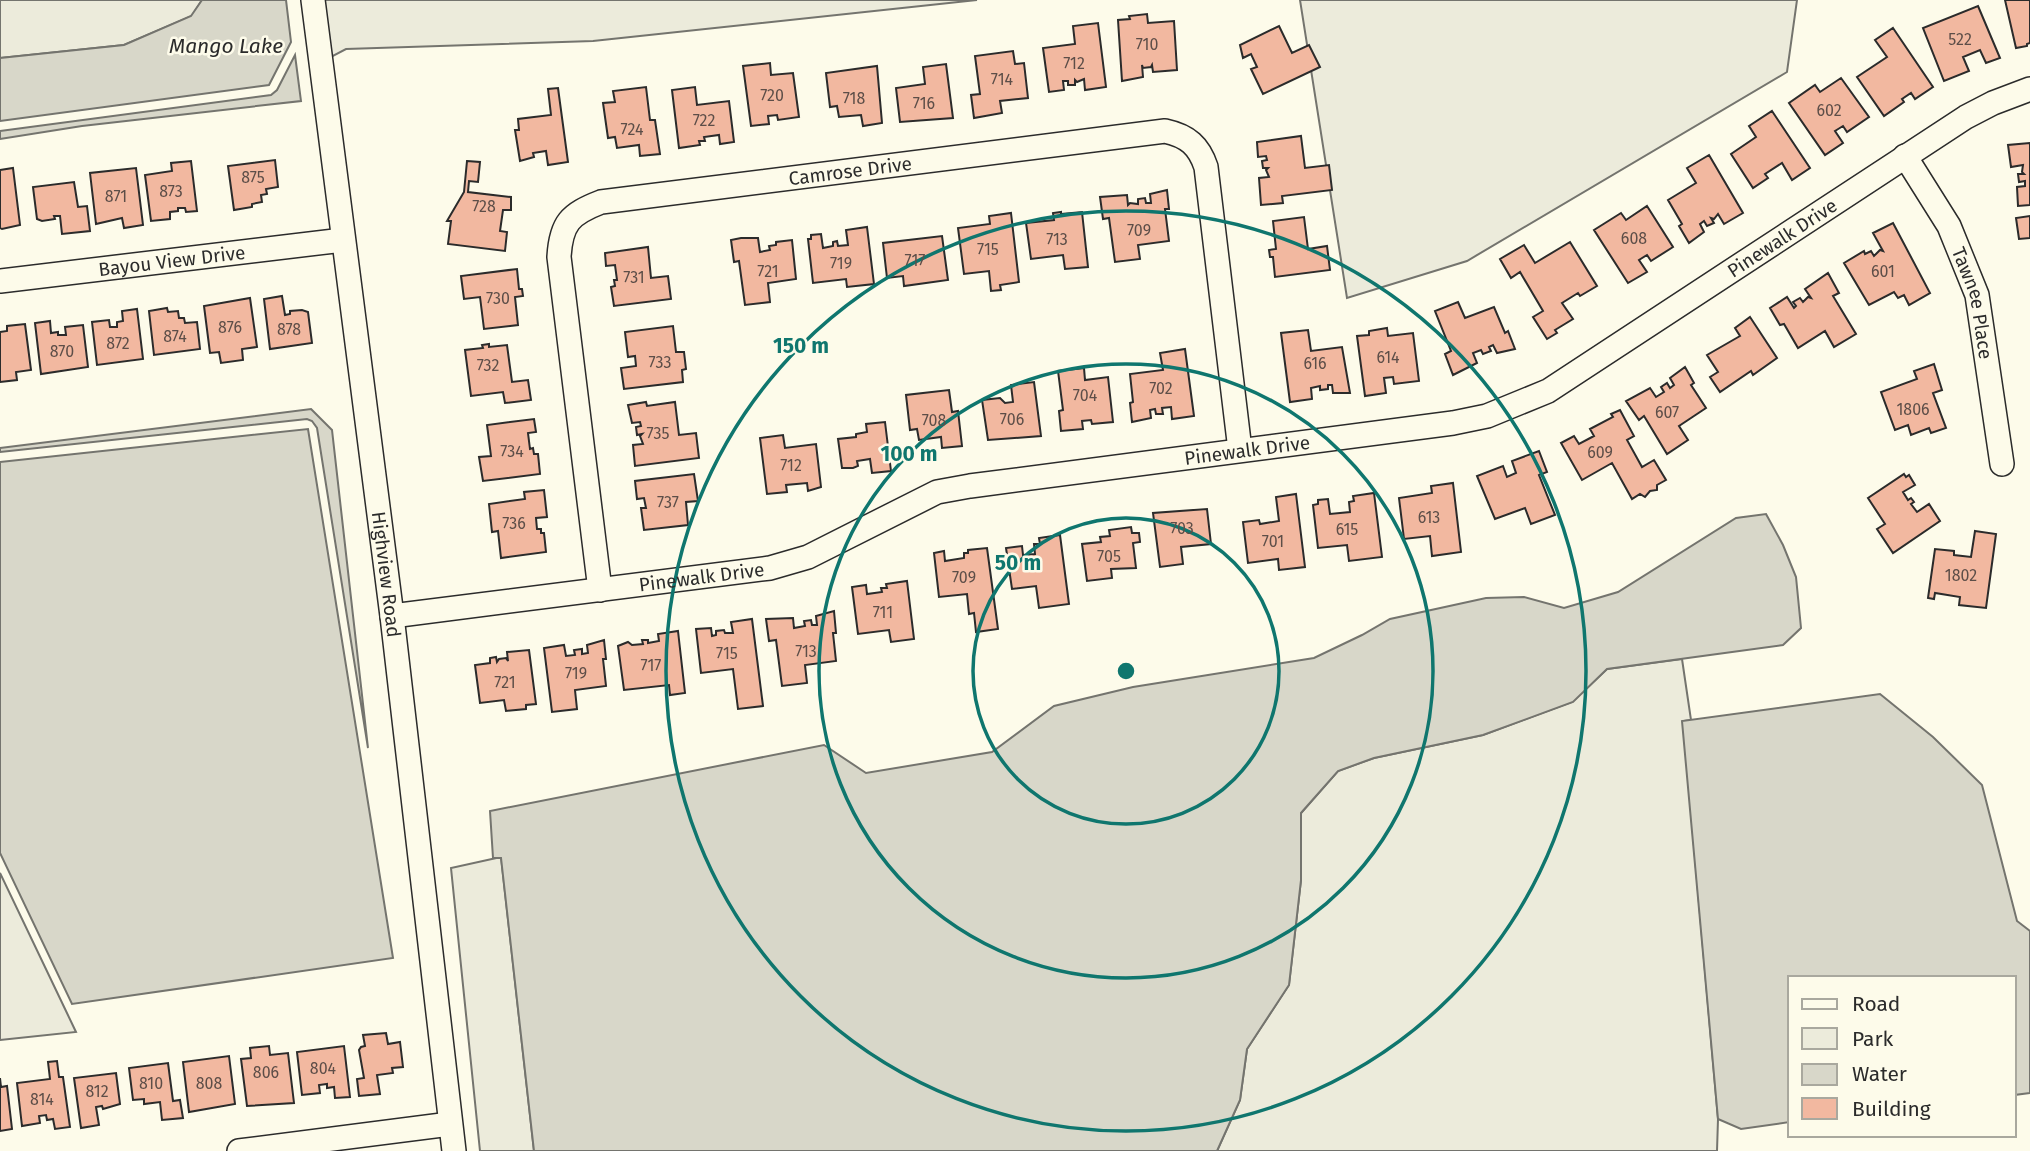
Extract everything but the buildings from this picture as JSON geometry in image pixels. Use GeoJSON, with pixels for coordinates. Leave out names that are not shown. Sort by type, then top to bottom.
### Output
{"type":"FeatureCollection","features":[{"type":"Feature","properties":{"kind":"street","name":"Highview Road"},"geometry":{"type":"LineString","coordinates":[[313,0],[392,616],[454,1151]]}},
{"type":"Feature","properties":{"kind":"street","name":"Pinewalk Drive"},"geometry":{"type":"LineString","coordinates":[[392,616],[770,568],[808,557],[937,492],[1453,424],[1487,416],[1548,391],[1905,156],[1993,103],[2030,89]]}},
{"type":"Feature","properties":{"kind":"street","name":"Camrose Drive"},"geometry":{"type":"LineString","coordinates":[[600,590],[559,257],[560,238],[566,222],[582,210],[601,202],[1165,131],[1179,134],[1191,141],[1201,152],[1206,167],[1240,450]]}},
{"type":"Feature","properties":{"kind":"street","name":"Tawnee Place"},"geometry":{"type":"LineString","coordinates":[[1905,156],[1948,226],[1978,295],[2002,464]]}},
{"type":"Feature","properties":{"kind":"street","name":"Bayou View Drive"},"geometry":{"type":"LineString","coordinates":[[0,281],[343,240]]}},
{"type":"Feature","properties":{"kind":"street"},"geometry":{"type":"LineString","coordinates":[[239,1151],[450,1124]]}},
{"type":"Feature","properties":{"kind":"green space"},"geometry":{"type":"Polygon","coordinates":[[[0,0],[202,0],[192,16],[124,45],[0,58],[0,0]]]}},
{"type":"Feature","properties":{"kind":"green space"},"geometry":{"type":"Polygon","coordinates":[[[324,0],[977,0],[593,41],[346,49],[331,57],[324,0]]]}},
{"type":"Feature","properties":{"kind":"green space"},"geometry":{"type":"Polygon","coordinates":[[[1300,0],[1797,0],[1787,72],[1467,261],[1347,298],[1300,0]]]}},
{"type":"Feature","properties":{"kind":"green space"},"geometry":{"type":"Polygon","coordinates":[[[1682,659],[1691,720],[1683,721],[1718,1119],[1717,1151],[1217,1151],[1240,1100],[1247,1049],[1289,985],[1301,880],[1301,813],[1338,771],[1374,758],[1483,735],[1572,702],[1607,669],[1682,659]]]}},
{"type":"Feature","properties":{"kind":"green space"},"geometry":{"type":"Polygon","coordinates":[[[501,857],[534,1151],[480,1151],[451,868],[501,857]]]}},
{"type":"Feature","properties":{"kind":"green space"},"geometry":{"type":"Polygon","coordinates":[[[0,873],[66,1011],[76,1032],[0,1040],[0,873]]]}},
{"type":"Feature","properties":{"kind":"water","name":"Mango Lake"},"geometry":{"type":"Polygon","coordinates":[[[202,0],[286,0],[291,42],[269,85],[0,121],[0,58],[124,45],[191,16],[202,0]]]}},
{"type":"Feature","properties":{"kind":"water"},"geometry":{"type":"Polygon","coordinates":[[[295,55],[301,101],[82,126],[0,139],[0,131],[271,95],[277,90],[295,55]]]}},
{"type":"Feature","properties":{"kind":"water"},"geometry":{"type":"Polygon","coordinates":[[[311,409],[332,430],[368,748],[317,428],[312,421],[307,419],[0,452],[0,448],[311,409]]]}},
{"type":"Feature","properties":{"kind":"water"},"geometry":{"type":"Polygon","coordinates":[[[308,429],[393,958],[72,1004],[0,853],[0,462],[308,429]]]}},
{"type":"Feature","properties":{"kind":"water"},"geometry":{"type":"Polygon","coordinates":[[[1766,514],[1796,577],[1801,628],[1783,645],[1607,669],[1573,702],[1483,735],[1374,758],[1338,771],[1301,813],[1301,880],[1289,985],[1247,1049],[1240,1100],[1217,1151],[534,1151],[501,858],[493,858],[490,811],[824,745],[866,773],[992,752],[1054,706],[1133,687],[1314,658],[1390,619],[1486,598],[1524,597],[1564,608],[1618,592],[1736,518],[1766,514]]]}},
{"type":"Feature","properties":{"kind":"water"},"geometry":{"type":"Polygon","coordinates":[[[1880,694],[1933,737],[1982,785],[2017,921],[2030,931],[2030,1093],[2016,1095],[2016,976],[1788,976],[1788,1122],[1741,1129],[1718,1119],[1682,721],[1880,694]]]}}]}
